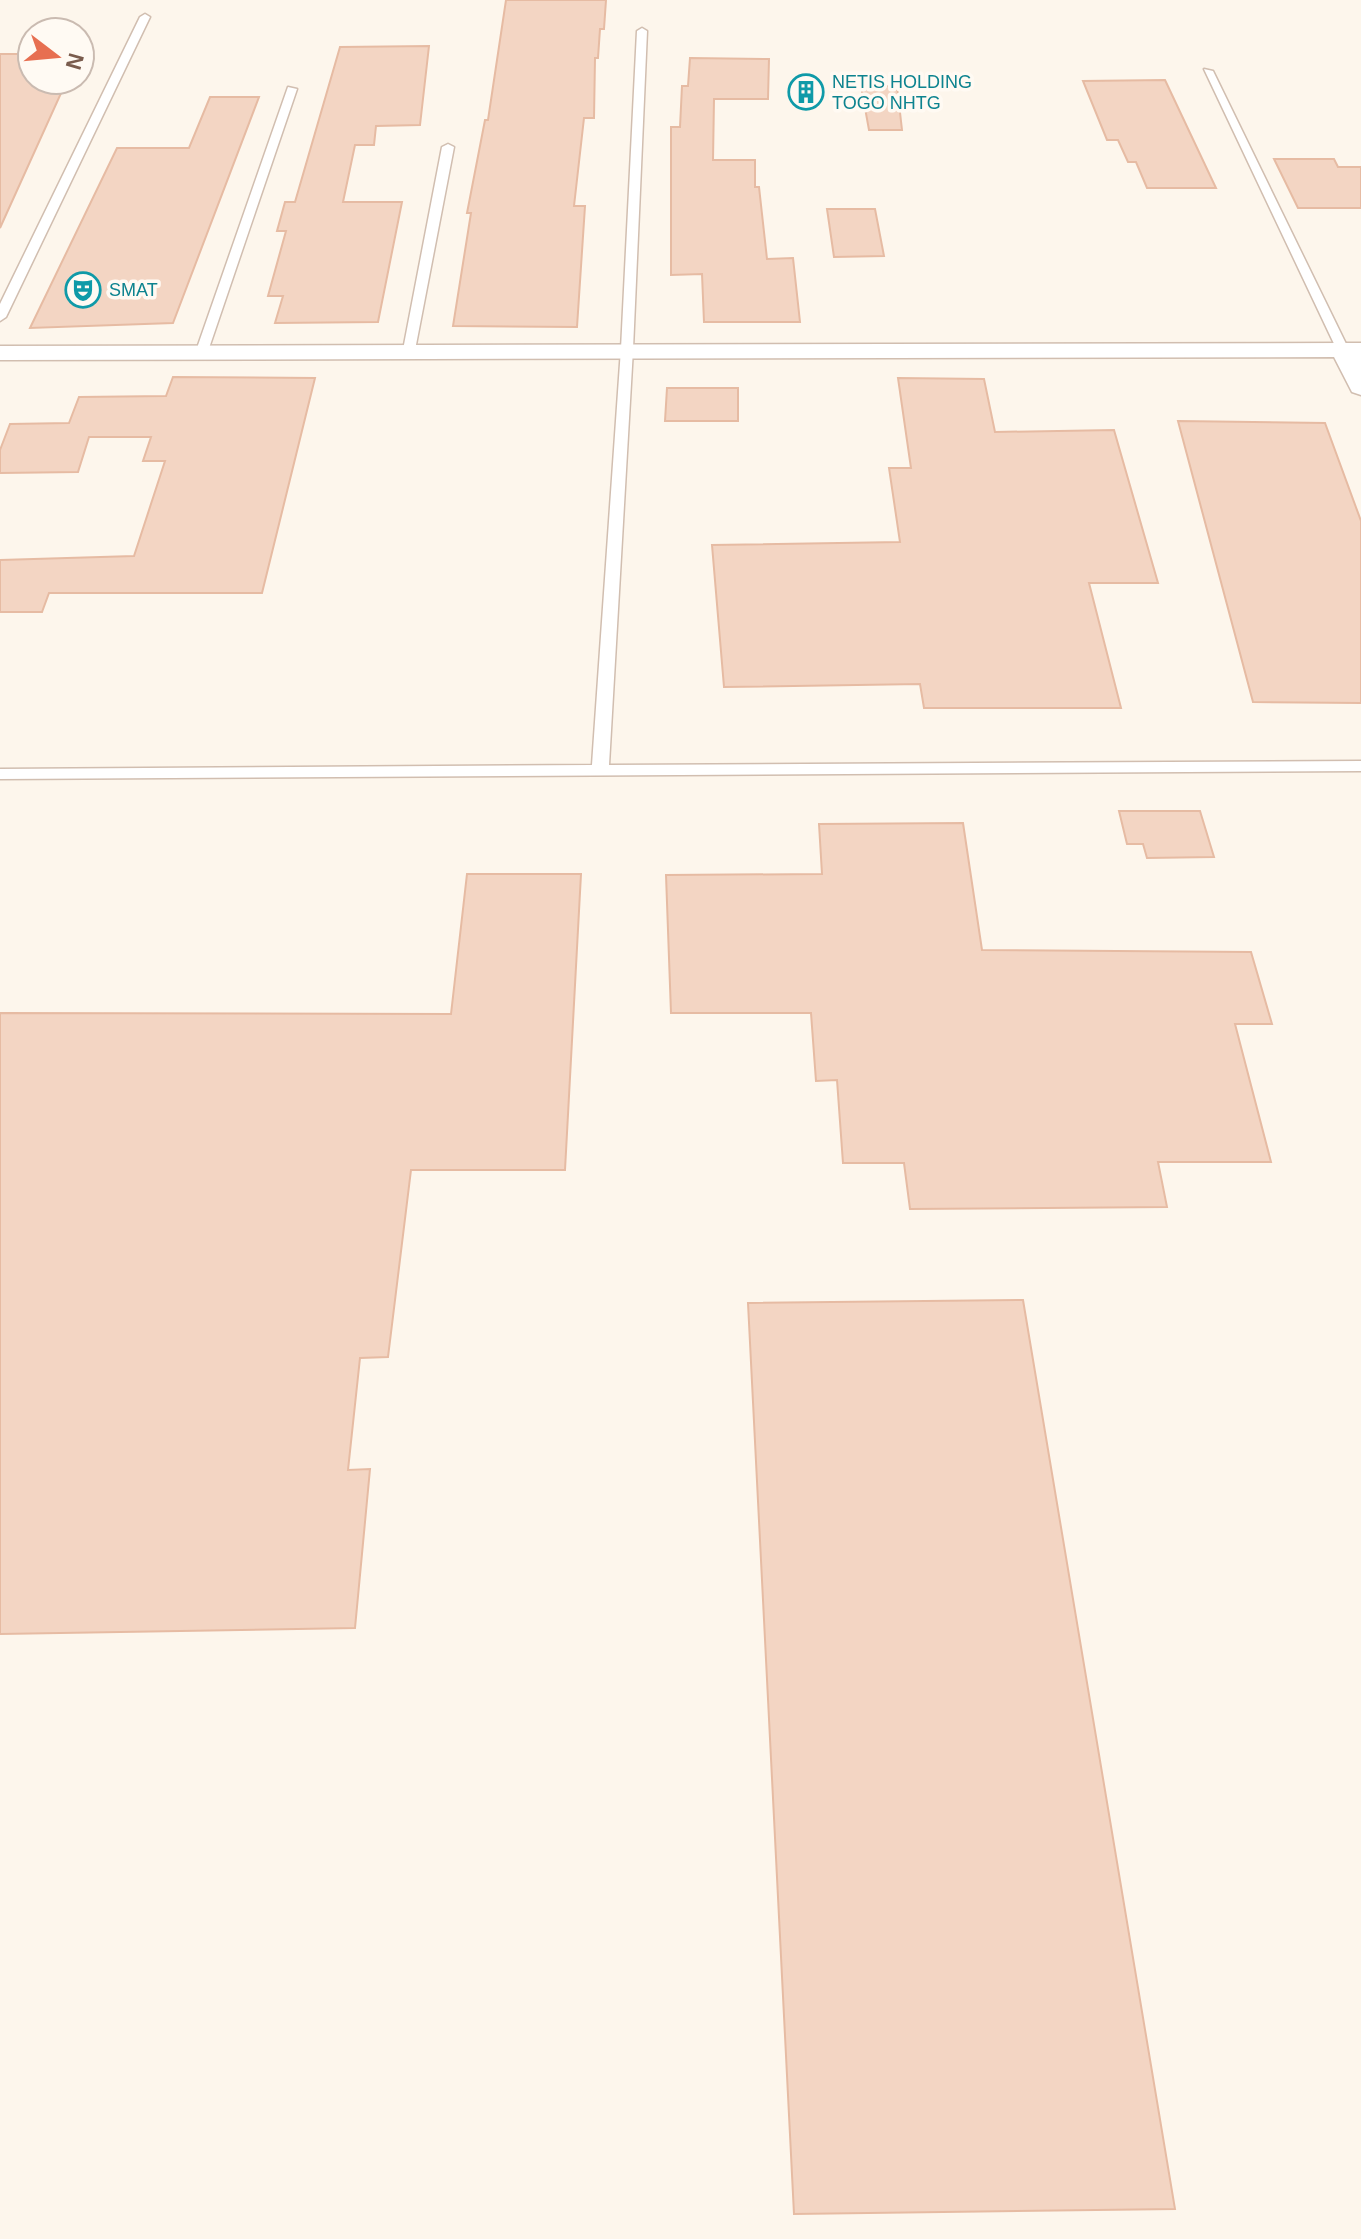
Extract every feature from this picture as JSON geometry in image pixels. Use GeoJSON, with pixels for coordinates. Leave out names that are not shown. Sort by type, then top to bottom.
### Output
{"type":"FeatureCollection","features":[{"type":"Feature","properties":{"kind":"street"},"geometry":{"type":"LineString","coordinates":[[0,353],[627,349],[1352,350],[1361,387]]}},
{"type":"Feature","properties":{"kind":"lane"},"geometry":{"type":"LineString","coordinates":[[0,317],[145,17]]}},
{"type":"Feature","properties":{"kind":"lane"},"geometry":{"type":"LineString","coordinates":[[600,772],[627,349],[642,31]]}},
{"type":"Feature","properties":{"kind":"lane"},"geometry":{"type":"LineString","coordinates":[[1208,71],[1352,350]]}},
{"type":"Feature","properties":{"kind":"lane"},"geometry":{"type":"LineString","coordinates":[[202,351],[292,89]]}},
{"type":"Feature","properties":{"kind":"lane"},"geometry":{"type":"LineString","coordinates":[[409,350],[448,147]]}},
{"type":"Feature","properties":{"kind":"lane"},"geometry":{"type":"LineString","coordinates":[[0,774],[1361,766]]}},
{"type":"Feature","properties":{"kind":"building"},"geometry":{"type":"Polygon","coordinates":[[[506,0],[606,0],[604,29],[600,29],[598,58],[595,58],[594,118],[584,118],[574,206],[585,206],[577,327],[453,326],[471,213],[467,213],[485,120],[488,120],[506,0]]]}},
{"type":"Feature","properties":{"kind":"building"},"geometry":{"type":"Polygon","coordinates":[[[429,46],[420,125],[376,126],[374,145],[355,145],[343,202],[402,202],[378,322],[275,323],[283,296],[268,296],[286,231],[277,231],[285,202],[295,202],[340,47],[429,46]]]}},
{"type":"Feature","properties":{"kind":"building"},"geometry":{"type":"Polygon","coordinates":[[[0,54],[16,54],[16,96],[60,96],[0,228],[0,54]]]}},
{"type":"Feature","properties":{"kind":"building"},"geometry":{"type":"Polygon","coordinates":[[[690,58],[769,59],[768,99],[714,99],[713,160],[755,160],[755,187],[759,187],[767,259],[793,258],[800,322],[704,322],[702,274],[671,275],[671,127],[680,127],[682,86],[688,86],[690,58]]]}},
{"type":"Feature","properties":{"kind":"building"},"geometry":{"type":"Polygon","coordinates":[[[1165,80],[1216,188],[1147,188],[1136,162],[1128,162],[1118,140],[1107,140],[1083,81],[1165,80]]]}},
{"type":"Feature","properties":{"kind":"building"},"geometry":{"type":"Polygon","coordinates":[[[861,86],[897,86],[902,130],[869,130],[861,86]]]}},
{"type":"Feature","properties":{"kind":"building"},"geometry":{"type":"Polygon","coordinates":[[[210,97],[259,97],[173,323],[30,328],[117,148],[189,148],[210,97]]]}},
{"type":"Feature","properties":{"kind":"building"},"geometry":{"type":"Polygon","coordinates":[[[1274,159],[1334,159],[1338,167],[1361,167],[1361,208],[1298,208],[1274,159]]]}},
{"type":"Feature","properties":{"kind":"building"},"geometry":{"type":"Polygon","coordinates":[[[827,209],[875,209],[884,256],[834,257],[827,209]]]}},
{"type":"Feature","properties":{"kind":"building"},"geometry":{"type":"Polygon","coordinates":[[[173,377],[315,378],[262,593],[49,593],[42,612],[0,612],[0,560],[134,556],[165,461],[143,461],[151,437],[89,437],[78,472],[0,473],[0,450],[10,424],[69,423],[79,397],[166,396],[173,377]]]}},
{"type":"Feature","properties":{"kind":"building"},"geometry":{"type":"Polygon","coordinates":[[[898,378],[984,379],[995,432],[1114,430],[1158,583],[1089,583],[1121,708],[924,708],[920,684],[724,687],[712,545],[900,542],[889,468],[911,468],[898,378]]]}},
{"type":"Feature","properties":{"kind":"building"},"geometry":{"type":"Polygon","coordinates":[[[667,388],[738,388],[738,421],[665,421],[667,388]]]}},
{"type":"Feature","properties":{"kind":"building"},"geometry":{"type":"Polygon","coordinates":[[[1178,421],[1325,423],[1361,521],[1361,703],[1253,702],[1178,421]]]}},
{"type":"Feature","properties":{"kind":"building"},"geometry":{"type":"Polygon","coordinates":[[[1119,811],[1200,811],[1214,857],[1147,858],[1143,844],[1127,844],[1119,811]]]}},
{"type":"Feature","properties":{"kind":"building"},"geometry":{"type":"Polygon","coordinates":[[[963,823],[982,950],[1251,952],[1272,1024],[1235,1024],[1271,1162],[1158,1162],[1167,1207],[910,1209],[904,1163],[843,1163],[837,1080],[816,1081],[811,1013],[671,1013],[666,875],[822,874],[819,824],[963,823]]]}},
{"type":"Feature","properties":{"kind":"building"},"geometry":{"type":"Polygon","coordinates":[[[467,874],[581,874],[565,1170],[411,1170],[388,1357],[360,1358],[348,1470],[370,1469],[355,1628],[0,1634],[0,1013],[451,1014],[467,874]]]}},
{"type":"Feature","properties":{"kind":"building"},"geometry":{"type":"Polygon","coordinates":[[[1023,1300],[1175,2209],[794,2214],[748,1303],[1023,1300]]]}},
{"type":"Feature","properties":{"kind":"place","name":"NETIS HOLDING TOGO NHTG"},"geometry":{"type":"Point","coordinates":[806,92]}},
{"type":"Feature","properties":{"kind":"place","name":"SMAT"},"geometry":{"type":"Point","coordinates":[83,290]}}]}
